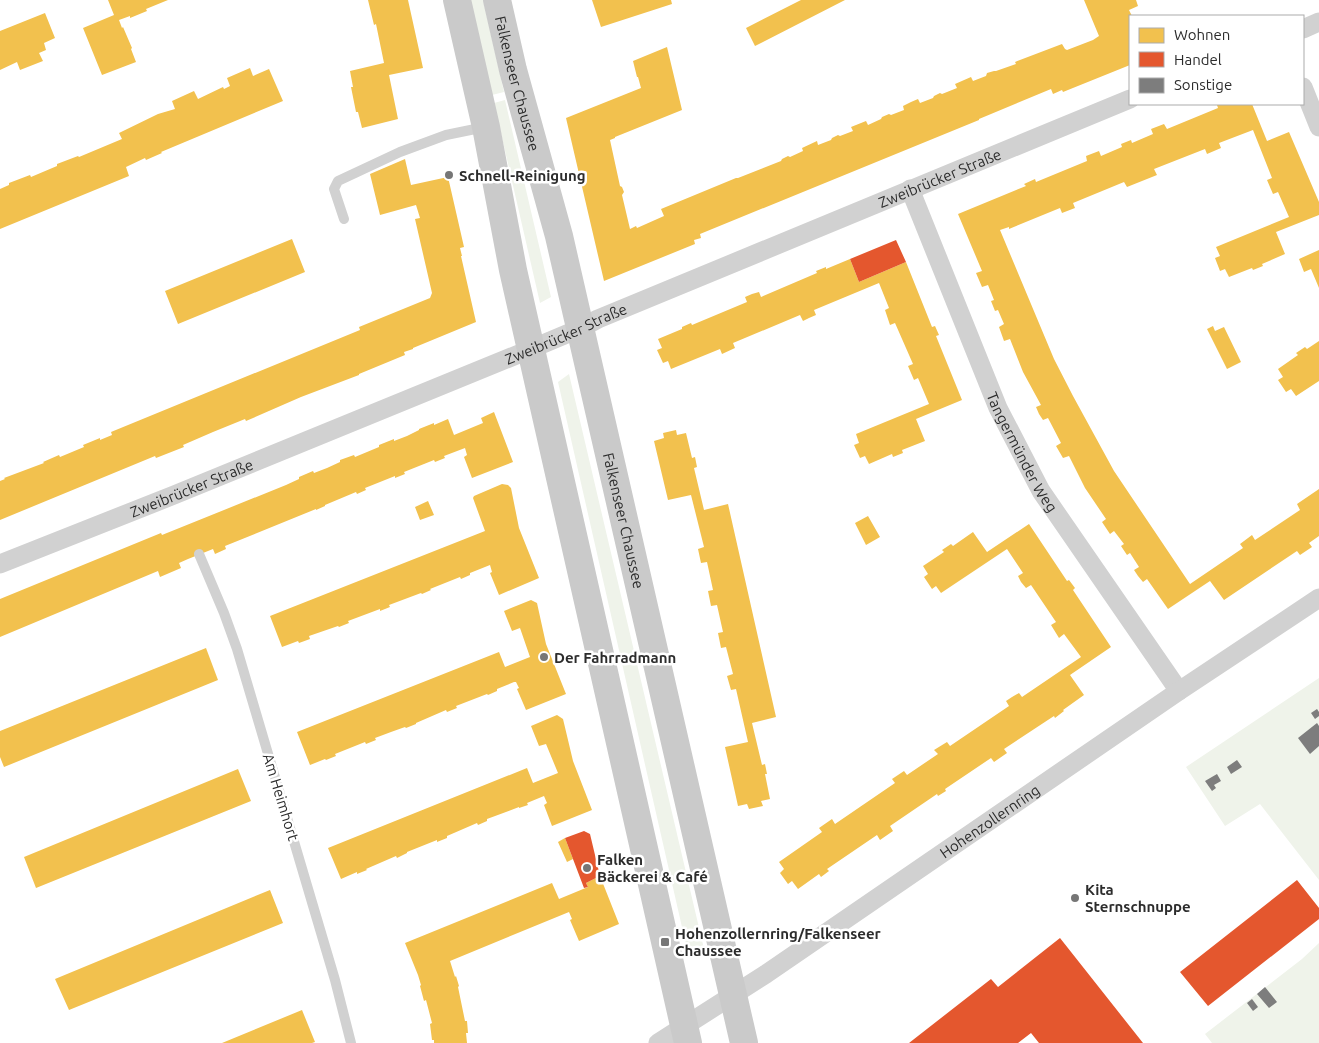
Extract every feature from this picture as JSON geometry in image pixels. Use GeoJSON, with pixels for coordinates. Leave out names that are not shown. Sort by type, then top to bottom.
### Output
{"type":"FeatureCollection","features":[{"type":"Feature","properties":{"kind":"main road"},"geometry":{"type":"LineString","coordinates":[[458,0],[486,127],[513,270],[686,1035]]}},
{"type":"Feature","properties":{"kind":"main road","name":"Falkenseer Chaussee"},"geometry":{"type":"LineString","coordinates":[[497,0],[513,70],[559,236],[581,328],[744,1043]]}},
{"type":"Feature","properties":{"kind":"street"},"geometry":{"type":"LineString","coordinates":[[1304,29],[1319,22]]}},
{"type":"Feature","properties":{"kind":"street"},"geometry":{"type":"LineString","coordinates":[[1304,90],[1319,127]]}},
{"type":"Feature","properties":{"kind":"street","name":"Zweibrücker Straße"},"geometry":{"type":"LineString","coordinates":[[0,564],[531,350],[598,319],[1129,99]]}},
{"type":"Feature","properties":{"kind":"street","name":"Tangermünder Weg"},"geometry":{"type":"LineString","coordinates":[[910,189],[998,408],[1042,491],[1180,691]]}},
{"type":"Feature","properties":{"kind":"street","name":"Hohenzollernring"},"geometry":{"type":"LineString","coordinates":[[658,1043],[686,1035],[733,995],[1319,598]]}},
{"type":"Feature","properties":{"kind":"lane"},"geometry":{"type":"LineString","coordinates":[[344,219],[334,189],[338,181],[400,152],[446,135],[486,127]]}},
{"type":"Feature","properties":{"kind":"lane","name":"Am Heimhort"},"geometry":{"type":"LineString","coordinates":[[199,554],[237,648],[335,980],[351,1043]]}},
{"type":"Feature","properties":{"kind":"shaded area"},"geometry":{"type":"Polygon","coordinates":[[[470,0],[483,0],[504,92],[492,95],[470,0]]]}},
{"type":"Feature","properties":{"kind":"shaded area"},"geometry":{"type":"Polygon","coordinates":[[[505,100],[551,297],[540,303],[494,103],[505,100]]]}},
{"type":"Feature","properties":{"kind":"shaded area"},"geometry":{"type":"Polygon","coordinates":[[[569,374],[704,949],[689,958],[558,382],[569,374]]]}},
{"type":"Feature","properties":{"kind":"shaded area"},"geometry":{"type":"Polygon","coordinates":[[[1319,678],[1319,880],[1260,804],[1225,826],[1186,767],[1319,678]]]}},
{"type":"Feature","properties":{"kind":"shaded area"},"geometry":{"type":"Polygon","coordinates":[[[1319,943],[1319,1043],[1212,1043],[1205,1034],[1302,959],[1319,943]]]}},
{"type":"Feature","properties":{"kind":"building: Wohnen"},"geometry":{"type":"Polygon","coordinates":[[[108,0],[168,0],[130,18],[130,16],[119,20],[132,48],[136,62],[102,75],[83,28],[114,15],[108,0]]]}},
{"type":"Feature","properties":{"kind":"building: Wohnen"},"geometry":{"type":"Polygon","coordinates":[[[368,0],[408,0],[423,68],[389,75],[398,119],[362,128],[358,112],[356,112],[350,71],[384,63],[376,24],[374,25],[368,0]]]}},
{"type":"Feature","properties":{"kind":"building: Wohnen"},"geometry":{"type":"Polygon","coordinates":[[[592,0],[671,0],[672,4],[601,27],[592,0]]]}},
{"type":"Feature","properties":{"kind":"building: Wohnen"},"geometry":{"type":"Polygon","coordinates":[[[801,0],[845,0],[755,46],[746,28],[801,0]]]}},
{"type":"Feature","properties":{"kind":"building: Wohnen"},"geometry":{"type":"Polygon","coordinates":[[[1084,0],[1136,0],[1138,6],[1129,10],[1132,15],[1129,15],[1129,65],[1063,92],[1062,90],[1053,94],[1051,89],[700,234],[701,238],[694,240],[695,244],[604,281],[566,118],[641,88],[633,61],[667,47],[682,110],[610,140],[620,186],[624,192],[622,195],[630,229],[636,226],[637,228],[664,216],[661,209],[781,161],[788,156],[790,157],[803,151],[802,148],[817,141],[818,145],[838,135],[853,131],[851,127],[866,121],[868,125],[889,114],[904,110],[903,106],[918,99],[920,103],[940,93],[942,94],[957,88],[955,84],[971,77],[973,81],[986,76],[987,73],[1016,64],[1015,62],[1062,44],[1067,50],[1099,36],[1084,0]]]}},
{"type":"Feature","properties":{"kind":"building: Wohnen"},"geometry":{"type":"Polygon","coordinates":[[[45,13],[55,38],[44,43],[46,50],[39,53],[43,61],[20,70],[17,62],[0,70],[0,31],[45,13]]]}},
{"type":"Feature","properties":{"kind":"building: Wohnen"},"geometry":{"type":"Polygon","coordinates":[[[250,68],[253,76],[269,69],[283,101],[146,160],[145,158],[126,167],[129,176],[0,229],[0,189],[9,185],[9,183],[30,175],[31,177],[57,166],[57,164],[122,139],[119,133],[158,114],[175,109],[172,101],[194,91],[198,99],[223,87],[224,89],[230,86],[227,78],[250,68]]]}},
{"type":"Feature","properties":{"kind":"building: Wohnen"},"geometry":{"type":"Polygon","coordinates":[[[1217,105],[1252,105],[1267,141],[1289,132],[1319,202],[1319,215],[1276,232],[1285,254],[1262,264],[1263,266],[1229,277],[1225,269],[1220,271],[1215,258],[1220,256],[1216,247],[1289,217],[1278,192],[1273,194],[1267,180],[1272,178],[1253,130],[1219,143],[1221,148],[1207,154],[1205,149],[1154,169],[1157,175],[1127,187],[1124,182],[1073,203],[1075,208],[1062,213],[1060,208],[1009,229],[1009,227],[1000,230],[1054,359],[1073,396],[1114,471],[1190,584],[1243,548],[1240,544],[1252,535],[1255,540],[1300,510],[1297,504],[1319,489],[1319,536],[1309,543],[1312,547],[1300,555],[1297,551],[1224,600],[1210,581],[1168,609],[1147,579],[1143,582],[1138,576],[1134,570],[1139,567],[1130,553],[1127,555],[1121,546],[1124,544],[1114,531],[1110,534],[1102,522],[1106,519],[1085,488],[1069,456],[1063,458],[1056,446],[1061,443],[1048,418],[1043,420],[1039,414],[1036,407],[1041,405],[1023,372],[1010,339],[1004,341],[999,327],[1004,324],[998,310],[995,311],[991,301],[994,300],[988,285],[982,287],[976,273],[982,271],[958,214],[1026,186],[1024,184],[1035,179],[1036,182],[1087,161],[1086,156],[1099,151],[1101,156],[1122,147],[1121,144],[1131,140],[1132,143],[1153,134],[1151,129],[1164,124],[1167,129],[1218,108],[1217,105]]]}},
{"type":"Feature","properties":{"kind":"building: Wohnen"},"geometry":{"type":"Polygon","coordinates":[[[405,159],[411,185],[448,177],[464,247],[460,248],[461,256],[476,322],[404,352],[405,355],[359,375],[246,421],[245,419],[183,445],[184,447],[156,458],[155,456],[0,520],[0,481],[4,478],[44,463],[59,455],[60,457],[84,447],[83,445],[112,435],[111,432],[360,330],[359,327],[430,298],[432,293],[415,219],[420,218],[416,205],[380,215],[370,174],[405,159]]]}},
{"type":"Feature","properties":{"kind":"building: Wohnen"},"geometry":{"type":"Polygon","coordinates":[[[292,239],[305,272],[178,324],[165,291],[292,239]]]}},
{"type":"Feature","properties":{"kind":"building: Wohnen"},"geometry":{"type":"Polygon","coordinates":[[[1319,250],[1319,288],[1311,269],[1304,272],[1299,259],[1319,250]]]}},
{"type":"Feature","properties":{"kind":"building: Wohnen"},"geometry":{"type":"Polygon","coordinates":[[[850,259],[859,282],[906,262],[932,327],[935,326],[939,335],[936,336],[962,400],[916,419],[925,441],[902,450],[903,453],[893,457],[892,454],[869,464],[865,456],[860,458],[854,445],[859,443],[856,434],[929,404],[918,378],[914,380],[908,366],[913,364],[895,323],[890,325],[885,310],[889,308],[879,283],[814,310],[816,315],[803,321],[800,315],[733,343],[735,348],[722,354],[720,349],[671,369],[668,361],[663,363],[657,350],[662,348],[658,339],[691,323],[692,325],[747,302],[745,297],[752,294],[759,292],[761,297],[817,273],[816,271],[850,259]]]}},
{"type":"Feature","properties":{"kind":"building: Wohnen"},"geometry":{"type":"Polygon","coordinates":[[[1213,326],[1215,331],[1224,327],[1241,362],[1227,369],[1207,329],[1213,326]]]}},
{"type":"Feature","properties":{"kind":"building: Wohnen"},"geometry":{"type":"Polygon","coordinates":[[[1319,341],[1319,381],[1296,396],[1291,389],[1286,392],[1278,380],[1283,377],[1278,369],[1298,355],[1296,353],[1305,347],[1307,349],[1319,341]]]}},
{"type":"Feature","properties":{"kind":"building: Wohnen"},"geometry":{"type":"Polygon","coordinates":[[[494,412],[513,462],[472,478],[464,457],[467,455],[465,448],[444,456],[445,458],[435,462],[434,460],[404,472],[405,474],[395,478],[395,476],[365,488],[366,490],[357,494],[356,492],[225,546],[226,549],[215,554],[213,549],[188,559],[179,563],[181,568],[160,577],[158,571],[0,637],[0,599],[161,533],[162,535],[286,485],[313,471],[314,473],[340,462],[340,460],[354,455],[355,457],[379,447],[379,445],[407,436],[434,423],[434,425],[448,419],[454,435],[483,423],[481,418],[494,412]]]}},
{"type":"Feature","properties":{"kind":"building: Wohnen"},"geometry":{"type":"Polygon","coordinates":[[[676,430],[677,435],[686,433],[692,458],[695,457],[697,467],[694,468],[704,510],[728,504],[776,717],[752,723],[762,765],[765,764],[770,799],[761,801],[763,806],[749,809],[747,804],[738,806],[725,747],[748,742],[736,689],[731,690],[727,676],[733,674],[726,647],[721,648],[718,633],[723,632],[717,605],[711,606],[708,591],[713,590],[707,562],[701,563],[698,549],[704,547],[691,495],[668,500],[654,441],[664,438],[663,433],[676,430]]]}},
{"type":"Feature","properties":{"kind":"building: Wohnen"},"geometry":{"type":"Polygon","coordinates":[[[502,484],[508,485],[511,488],[519,528],[539,578],[499,595],[490,573],[492,572],[490,565],[461,579],[460,577],[422,594],[389,605],[390,607],[380,611],[380,609],[348,621],[349,623],[339,627],[309,636],[310,639],[282,647],[270,616],[485,531],[473,498],[502,484]]]}},
{"type":"Feature","properties":{"kind":"building: Wohnen"},"geometry":{"type":"Polygon","coordinates":[[[428,501],[434,515],[420,520],[415,507],[428,501]]]}},
{"type":"Feature","properties":{"kind":"building: Wohnen"},"geometry":{"type":"Polygon","coordinates":[[[868,516],[880,537],[866,545],[855,523],[868,516]]]}},
{"type":"Feature","properties":{"kind":"building: Wohnen"},"geometry":{"type":"Polygon","coordinates":[[[1029,524],[1067,581],[1069,580],[1075,588],[1073,590],[1111,647],[1070,675],[1084,695],[1055,718],[1054,716],[1004,749],[1007,753],[994,762],[991,758],[945,789],[946,791],[938,796],[937,794],[890,826],[893,831],[880,840],[877,835],[827,869],[829,871],[821,877],[819,874],[798,889],[792,881],[788,884],[780,873],[784,869],[779,862],[822,832],[819,828],[832,819],[835,824],[895,783],[892,779],[904,771],[907,775],[938,754],[934,750],[947,742],[950,746],[1009,706],[1006,701],[1019,693],[1022,697],[1081,657],[1064,634],[1059,638],[1051,625],[1056,622],[1031,585],[1026,588],[1021,582],[1018,576],[1023,573],[1007,549],[941,593],[936,586],[932,589],[924,577],[928,574],[923,566],[944,552],[942,550],[951,544],[953,546],[973,532],[987,552],[1029,524]]]}},
{"type":"Feature","properties":{"kind":"building: Wohnen"},"geometry":{"type":"Polygon","coordinates":[[[531,600],[537,603],[546,644],[566,694],[526,710],[517,689],[519,688],[516,682],[514,682],[488,695],[456,706],[457,708],[447,712],[446,710],[416,724],[375,738],[376,740],[366,744],[365,742],[335,754],[336,756],[310,765],[297,732],[499,652],[505,667],[530,657],[520,628],[512,631],[504,611],[531,600]]]}},
{"type":"Feature","properties":{"kind":"building: Wohnen"},"geometry":{"type":"Polygon","coordinates":[[[206,648],[218,680],[4,767],[0,757],[0,731],[206,648]]]}},
{"type":"Feature","properties":{"kind":"building: Wohnen"},"geometry":{"type":"Polygon","coordinates":[[[557,715],[563,719],[573,761],[592,810],[552,826],[544,805],[547,803],[544,796],[527,803],[528,805],[487,819],[487,821],[478,825],[477,823],[447,836],[447,838],[437,842],[437,840],[397,858],[396,856],[367,870],[341,879],[328,848],[527,768],[533,783],[558,773],[546,744],[539,746],[531,726],[557,715]]]}},
{"type":"Feature","properties":{"kind":"building: Wohnen"},"geometry":{"type":"Polygon","coordinates":[[[238,769],[251,801],[36,888],[24,857],[238,769]]]}},
{"type":"Feature","properties":{"kind":"building: Wohnen"},"geometry":{"type":"Polygon","coordinates":[[[565,838],[573,859],[567,862],[558,842],[565,838]]]}},
{"type":"Feature","properties":{"kind":"building: Wohnen"},"geometry":{"type":"Polygon","coordinates":[[[600,876],[619,924],[579,941],[570,920],[572,919],[569,912],[450,961],[459,986],[465,1021],[467,1021],[467,1043],[434,1043],[430,1024],[432,1023],[426,1000],[424,1001],[418,975],[405,943],[552,883],[559,899],[588,887],[586,883],[600,876]]]}},
{"type":"Feature","properties":{"kind":"building: Wohnen"},"geometry":{"type":"Polygon","coordinates":[[[270,890],[283,923],[69,1010],[55,979],[270,890]]]}},
{"type":"Feature","properties":{"kind":"building: Wohnen"},"geometry":{"type":"Polygon","coordinates":[[[302,1010],[315,1042],[222,1043],[302,1010]]]}},
{"type":"Feature","properties":{"kind":"building: Handel"},"geometry":{"type":"Polygon","coordinates":[[[896,240],[906,262],[859,282],[850,259],[896,240]]]}},
{"type":"Feature","properties":{"kind":"building: Handel","name":"Falken Bäckerei & Café"},"geometry":{"type":"Polygon","coordinates":[[[584,831],[590,834],[600,876],[586,883],[588,887],[584,888],[565,838],[584,831]]]}},
{"type":"Feature","properties":{"kind":"building: Handel"},"geometry":{"type":"Polygon","coordinates":[[[1297,880],[1319,908],[1319,919],[1208,1006],[1180,972],[1297,880]]]}},
{"type":"Feature","properties":{"kind":"building: Handel"},"geometry":{"type":"Polygon","coordinates":[[[1060,938],[1143,1043],[1039,1043],[1031,1033],[1018,1043],[909,1043],[991,979],[998,987],[1060,938]]]}},
{"type":"Feature","properties":{"kind":"building: Sonstige"},"geometry":{"type":"Polygon","coordinates":[[[1317,709],[1319,716],[1315,719],[1311,713],[1317,709]]]}},
{"type":"Feature","properties":{"kind":"building: Sonstige"},"geometry":{"type":"Polygon","coordinates":[[[1317,723],[1319,726],[1319,746],[1310,754],[1298,738],[1317,723]]]}},
{"type":"Feature","properties":{"kind":"building: Sonstige"},"geometry":{"type":"Polygon","coordinates":[[[1237,760],[1242,767],[1231,774],[1227,767],[1237,760]]]}},
{"type":"Feature","properties":{"kind":"building: Sonstige"},"geometry":{"type":"Polygon","coordinates":[[[1217,774],[1221,781],[1214,785],[1216,788],[1212,791],[1205,781],[1217,774]]]}},
{"type":"Feature","properties":{"kind":"building: Sonstige"},"geometry":{"type":"Polygon","coordinates":[[[1265,987],[1277,1002],[1269,1008],[1257,994],[1265,987]]]}},
{"type":"Feature","properties":{"kind":"building: Sonstige"},"geometry":{"type":"Polygon","coordinates":[[[1252,999],[1258,1007],[1253,1011],[1247,1003],[1252,999]]]}},
{"type":"Feature","properties":{"kind":"place","name":"Schnell-Reinigung"},"geometry":{"type":"Point","coordinates":[449,175]}},
{"type":"Feature","properties":{"kind":"place","name":"Der Fahrradmann"},"geometry":{"type":"Point","coordinates":[544,657]}},
{"type":"Feature","properties":{"kind":"place","name":"Falken Bäckerei & Café"},"geometry":{"type":"Point","coordinates":[587,868]}},
{"type":"Feature","properties":{"kind":"place","name":"Kita Sternschnuppe"},"geometry":{"type":"Point","coordinates":[1075,898]}},
{"type":"Feature","properties":{"kind":"place","name":"Hohenzollernring/Falkenseer Chaussee"},"geometry":{"type":"Point","coordinates":[665,942]}}]}
